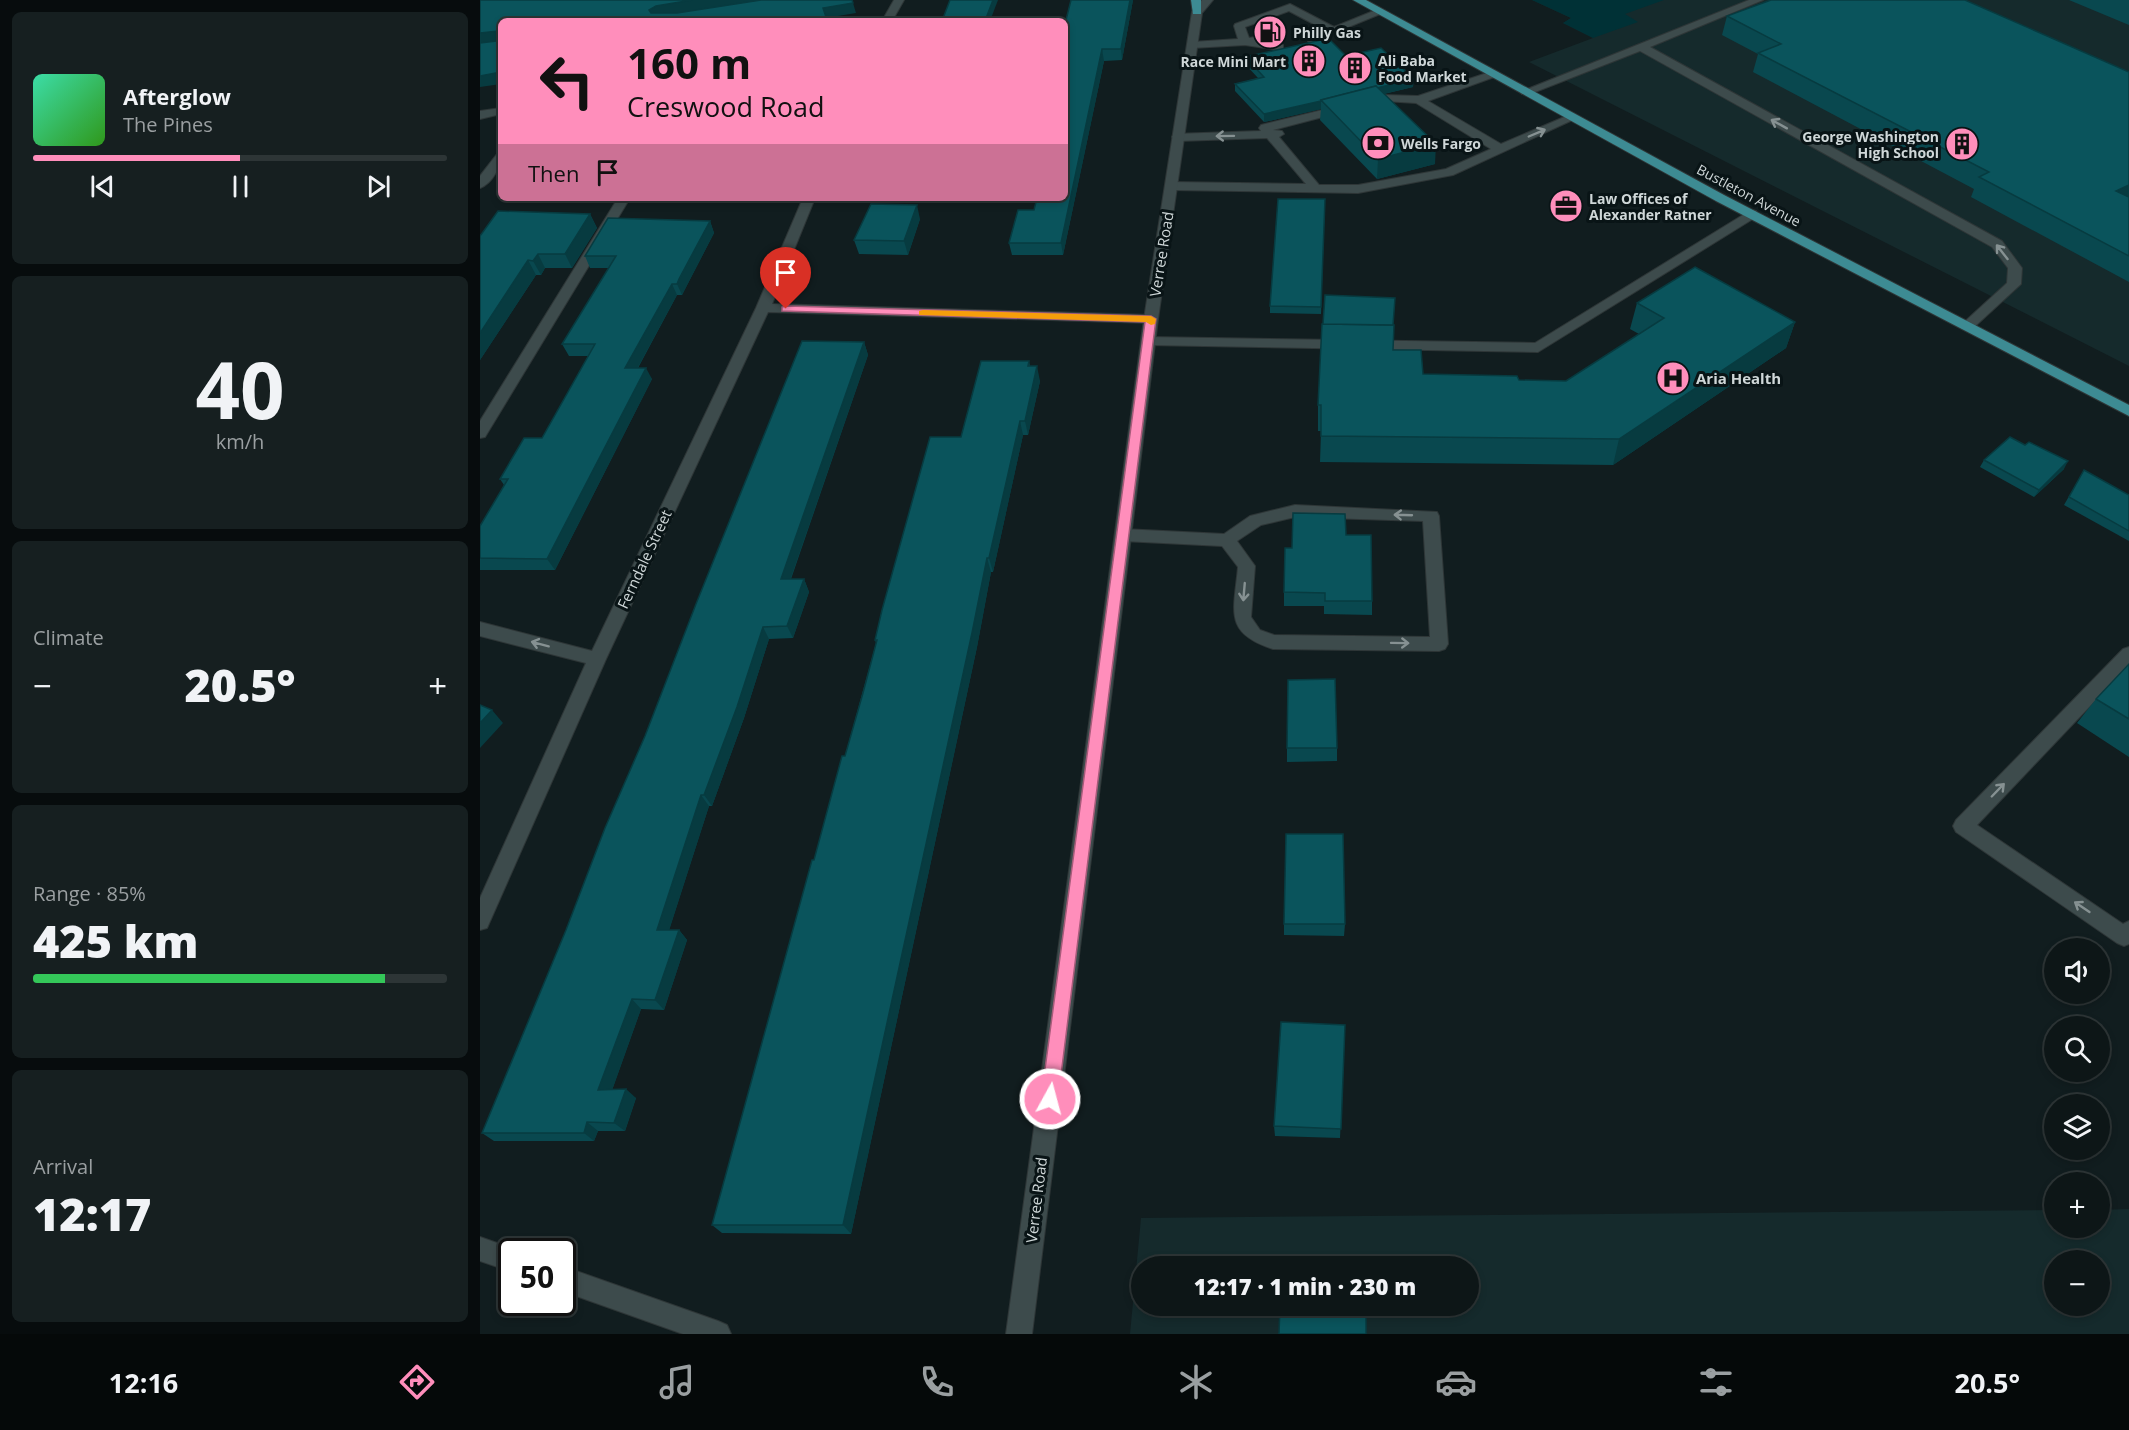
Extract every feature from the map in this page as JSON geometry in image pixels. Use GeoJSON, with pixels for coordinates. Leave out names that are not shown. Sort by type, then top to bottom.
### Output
{"type":"FeatureCollection","features":[{"type":"Feature","properties":{"kind":"main road"},"geometry":{"type":"LineString","coordinates":[[1196,0],[1197,12]]}},
{"type":"Feature","properties":{"kind":"main road","name":"Bustleton Avenue"},"geometry":{"type":"LineString","coordinates":[[1358,0],[1751,214],[2129,411]]}},
{"type":"Feature","properties":{"kind":"street"},"geometry":{"type":"LineString","coordinates":[[889,18],[899,0]]}},
{"type":"Feature","properties":{"kind":"street"},"geometry":{"type":"LineString","coordinates":[[1197,12],[1208,0]]}},
{"type":"Feature","properties":{"kind":"street"},"geometry":{"type":"LineString","coordinates":[[1526,92],[1758,0]]}},
{"type":"Feature","properties":{"kind":"street"},"geometry":{"type":"LineString","coordinates":[[1245,42],[1239,26],[1290,7],[1334,31]]}},
{"type":"Feature","properties":{"kind":"street","name":"Verree Road"},"geometry":{"type":"LineString","coordinates":[[1019,1334],[1148,341],[1197,12]]}},
{"type":"Feature","properties":{"kind":"street"},"geometry":{"type":"LineString","coordinates":[[1312,39],[1380,12]]}},
{"type":"Feature","properties":{"kind":"street"},"geometry":{"type":"LineString","coordinates":[[1302,28],[1319,22]]}},
{"type":"Feature","properties":{"kind":"street"},"geometry":{"type":"LineString","coordinates":[[1192,45],[1245,42],[1269,36]]}},
{"type":"Feature","properties":{"kind":"street"},"geometry":{"type":"LineString","coordinates":[[1245,42],[1279,47]]}},
{"type":"Feature","properties":{"kind":"street"},"geometry":{"type":"LineString","coordinates":[[1640,46],[1997,244],[2015,268],[2014,284],[1967,326]]}},
{"type":"Feature","properties":{"kind":"street"},"geometry":{"type":"LineString","coordinates":[[1355,116],[1419,100],[1493,74]]}},
{"type":"Feature","properties":{"kind":"street"},"geometry":{"type":"LineString","coordinates":[[1316,189],[1266,128],[1384,98],[1419,100],[1500,149]]}},
{"type":"Feature","properties":{"kind":"street"},"geometry":{"type":"LineString","coordinates":[[480,115],[498,112]]}},
{"type":"Feature","properties":{"kind":"street"},"geometry":{"type":"LineString","coordinates":[[1171,186],[1358,189],[1449,172],[1573,117]]}},
{"type":"Feature","properties":{"kind":"street"},"geometry":{"type":"LineString","coordinates":[[1178,137],[1272,135],[1323,123]]}},
{"type":"Feature","properties":{"kind":"street"},"geometry":{"type":"LineString","coordinates":[[480,184],[498,160]]}},
{"type":"Feature","properties":{"kind":"street"},"geometry":{"type":"LineString","coordinates":[[480,433],[622,201]]}},
{"type":"Feature","properties":{"kind":"street","name":"Ferndale Street"},"geometry":{"type":"LineString","coordinates":[[480,921],[597,659],[763,308],[808,201]]}},
{"type":"Feature","properties":{"kind":"street"},"geometry":{"type":"LineString","coordinates":[[1148,341],[1538,348],[1751,214]]}},
{"type":"Feature","properties":{"kind":"street"},"geometry":{"type":"LineString","coordinates":[[763,308],[1151,319]]}},
{"type":"Feature","properties":{"kind":"street"},"geometry":{"type":"LineString","coordinates":[[1123,535],[1227,540],[1256,520],[1295,511],[1431,516],[1439,644],[1273,642],[1254,635],[1242,618],[1247,566],[1227,540]]}},
{"type":"Feature","properties":{"kind":"street"},"geometry":{"type":"LineString","coordinates":[[480,628],[597,659]]}},
{"type":"Feature","properties":{"kind":"street"},"geometry":{"type":"LineString","coordinates":[[2129,654],[1962,826],[2124,936],[2129,931]]}},
{"type":"Feature","properties":{"kind":"street"},"geometry":{"type":"LineString","coordinates":[[480,1249],[498,1255]]}},
{"type":"Feature","properties":{"kind":"street"},"geometry":{"type":"LineString","coordinates":[[576,1283],[718,1334]]}},
{"type":"Feature","properties":{"kind":"shaded area"},"geometry":{"type":"Polygon","coordinates":[[[1532,0],[2129,0],[2129,366],[1529,62],[1593,38],[1563,23],[1571,18],[1532,0]]]}},
{"type":"Feature","properties":{"kind":"shaded area"},"geometry":{"type":"Polygon","coordinates":[[[1532,0],[1664,0],[1625,14],[1638,22],[1593,38],[1563,23],[1571,18],[1532,0]]]}},
{"type":"Feature","properties":{"kind":"shaded area"},"geometry":{"type":"Polygon","coordinates":[[[2129,1209],[2129,1334],[1130,1334],[1132,1316],[1479,1316],[1479,1256],[1137,1256],[1141,1218],[2044,1210],[2044,1238],[2110,1238],[2110,1210],[2129,1209]]]}},
{"type":"Feature","properties":{"kind":"building"},"geometry":{"type":"Polygon","coordinates":[[[480,0],[692,0],[656,6],[649,10],[651,13],[677,13],[761,0],[852,0],[853,3],[823,8],[826,18],[498,18],[498,31],[480,33],[480,0]]]}},
{"type":"Feature","properties":{"kind":"building"},"geometry":{"type":"Polygon","coordinates":[[[950,0],[993,0],[986,18],[943,18],[950,0]]]}},
{"type":"Feature","properties":{"kind":"building"},"geometry":{"type":"Polygon","coordinates":[[[1071,0],[1130,0],[1121,49],[1102,49],[1061,243],[1009,243],[1018,210],[1034,210],[1036,201],[1068,201],[1066,18],[1071,0]]]}},
{"type":"Feature","properties":{"kind":"building","name":"George Washington High School"},"geometry":{"type":"Polygon","coordinates":[[[1771,0],[1965,0],[2129,72],[2129,185],[2116,191],[2129,197],[2129,256],[1979,177],[1989,172],[1758,53],[1781,44],[1727,16],[1771,0]]]}},
{"type":"Feature","properties":{"kind":"building"},"geometry":{"type":"Polygon","coordinates":[[[498,31],[498,73],[480,76],[480,43],[496,41],[498,31]]]}},
{"type":"Feature","properties":{"kind":"building"},"geometry":{"type":"Polygon","coordinates":[[[1321,40],[1331,41],[1346,56],[1381,48],[1414,79],[1377,88],[1376,86],[1264,114],[1235,84],[1264,77],[1245,57],[1321,40]]]}},
{"type":"Feature","properties":{"kind":"building"},"geometry":{"type":"Polygon","coordinates":[[[1376,86],[1436,144],[1378,159],[1321,100],[1376,86]]]}},
{"type":"Feature","properties":{"kind":"building"},"geometry":{"type":"Polygon","coordinates":[[[1278,199],[1325,199],[1321,307],[1270,306],[1278,199]]]}},
{"type":"Feature","properties":{"kind":"building"},"geometry":{"type":"Polygon","coordinates":[[[871,204],[917,205],[904,241],[854,240],[871,204]]]}},
{"type":"Feature","properties":{"kind":"building"},"geometry":{"type":"Polygon","coordinates":[[[498,211],[590,214],[565,254],[538,254],[533,261],[528,260],[480,333],[480,236],[498,211]]]}},
{"type":"Feature","properties":{"kind":"building"},"geometry":{"type":"Polygon","coordinates":[[[608,218],[710,221],[677,284],[672,284],[625,368],[646,368],[547,559],[480,558],[480,526],[508,479],[500,479],[524,438],[542,438],[595,344],[562,344],[616,256],[585,256],[608,218]]]}},
{"type":"Feature","properties":{"kind":"building","name":"Aria Health"},"geometry":{"type":"Polygon","coordinates":[[[1695,267],[1795,322],[1619,439],[1321,436],[1321,405],[1318,405],[1322,324],[1394,325],[1393,350],[1421,350],[1423,374],[1517,376],[1519,380],[1566,381],[1664,318],[1637,303],[1695,267]]]}},
{"type":"Feature","properties":{"kind":"building"},"geometry":{"type":"Polygon","coordinates":[[[1325,295],[1395,298],[1393,325],[1323,324],[1325,295]]]}},
{"type":"Feature","properties":{"kind":"building"},"geometry":{"type":"Polygon","coordinates":[[[802,341],[864,342],[781,579],[804,579],[787,626],[763,627],[737,707],[704,795],[701,795],[657,930],[679,930],[655,1000],[632,999],[598,1090],[626,1089],[614,1123],[587,1122],[584,1133],[482,1133],[566,930],[605,828],[645,736],[802,341]]]}},
{"type":"Feature","properties":{"kind":"building"},"geometry":{"type":"Polygon","coordinates":[[[981,361],[1029,361],[1028,366],[1037,366],[1025,421],[1020,421],[989,558],[987,558],[843,1225],[712,1225],[812,860],[814,860],[842,756],[845,756],[863,693],[877,640],[875,640],[882,610],[930,437],[961,437],[981,361]]]}},
{"type":"Feature","properties":{"kind":"building"},"geometry":{"type":"Polygon","coordinates":[[[2010,437],[2025,445],[2029,442],[2068,461],[2039,490],[1984,460],[2010,437]]]}},
{"type":"Feature","properties":{"kind":"building"},"geometry":{"type":"Polygon","coordinates":[[[2084,470],[2129,495],[2129,531],[2069,497],[2084,470]]]}},
{"type":"Feature","properties":{"kind":"building"},"geometry":{"type":"Polygon","coordinates":[[[1293,513],[1345,514],[1346,535],[1371,535],[1372,601],[1325,601],[1325,593],[1284,592],[1285,548],[1292,548],[1293,513]]]}},
{"type":"Feature","properties":{"kind":"building"},"geometry":{"type":"Polygon","coordinates":[[[2129,664],[2129,719],[2096,699],[2129,664]]]}},
{"type":"Feature","properties":{"kind":"building"},"geometry":{"type":"Polygon","coordinates":[[[1335,679],[1337,748],[1287,748],[1288,680],[1335,679]]]}},
{"type":"Feature","properties":{"kind":"building"},"geometry":{"type":"Polygon","coordinates":[[[480,705],[492,710],[480,723],[480,705]]]}},
{"type":"Feature","properties":{"kind":"building"},"geometry":{"type":"Polygon","coordinates":[[[1286,834],[1343,834],[1345,924],[1284,924],[1286,834]]]}},
{"type":"Feature","properties":{"kind":"building"},"geometry":{"type":"Polygon","coordinates":[[[1281,1022],[1345,1025],[1341,1129],[1274,1126],[1281,1022]]]}},
{"type":"Feature","properties":{"kind":"building"},"geometry":{"type":"Polygon","coordinates":[[[1280,1316],[1366,1316],[1366,1334],[1279,1334],[1280,1316]]]}},
{"type":"Feature","properties":{"kind":"slow traffic"},"geometry":{"type":"LineString","coordinates":[[923,313],[1151,319],[1151,321]]}},
{"type":"Feature","properties":{"kind":"place","name":"Philly Gas"},"geometry":{"type":"Point","coordinates":[1270,32]}},
{"type":"Feature","properties":{"kind":"place","name":"Race Mini Mart"},"geometry":{"type":"Point","coordinates":[1309,61]}},
{"type":"Feature","properties":{"kind":"place","name":"Ali Baba Food Market"},"geometry":{"type":"Point","coordinates":[1355,68]}},
{"type":"Feature","properties":{"kind":"place","name":"Wells Fargo"},"geometry":{"type":"Point","coordinates":[1378,143]}},
{"type":"Feature","properties":{"kind":"place","name":"George Washington High School"},"geometry":{"type":"Point","coordinates":[1962,144]}},
{"type":"Feature","properties":{"kind":"place","name":"Law Offices of Alexander Ratner"},"geometry":{"type":"Point","coordinates":[1566,206]}},
{"type":"Feature","properties":{"kind":"place","name":"Aria Health"},"geometry":{"type":"Point","coordinates":[1673,378]}},
{"type":"Feature","properties":{"kind":"route"},"geometry":{"type":"LineString","coordinates":[[786,309],[1151,319],[1050,1099]]}}]}
